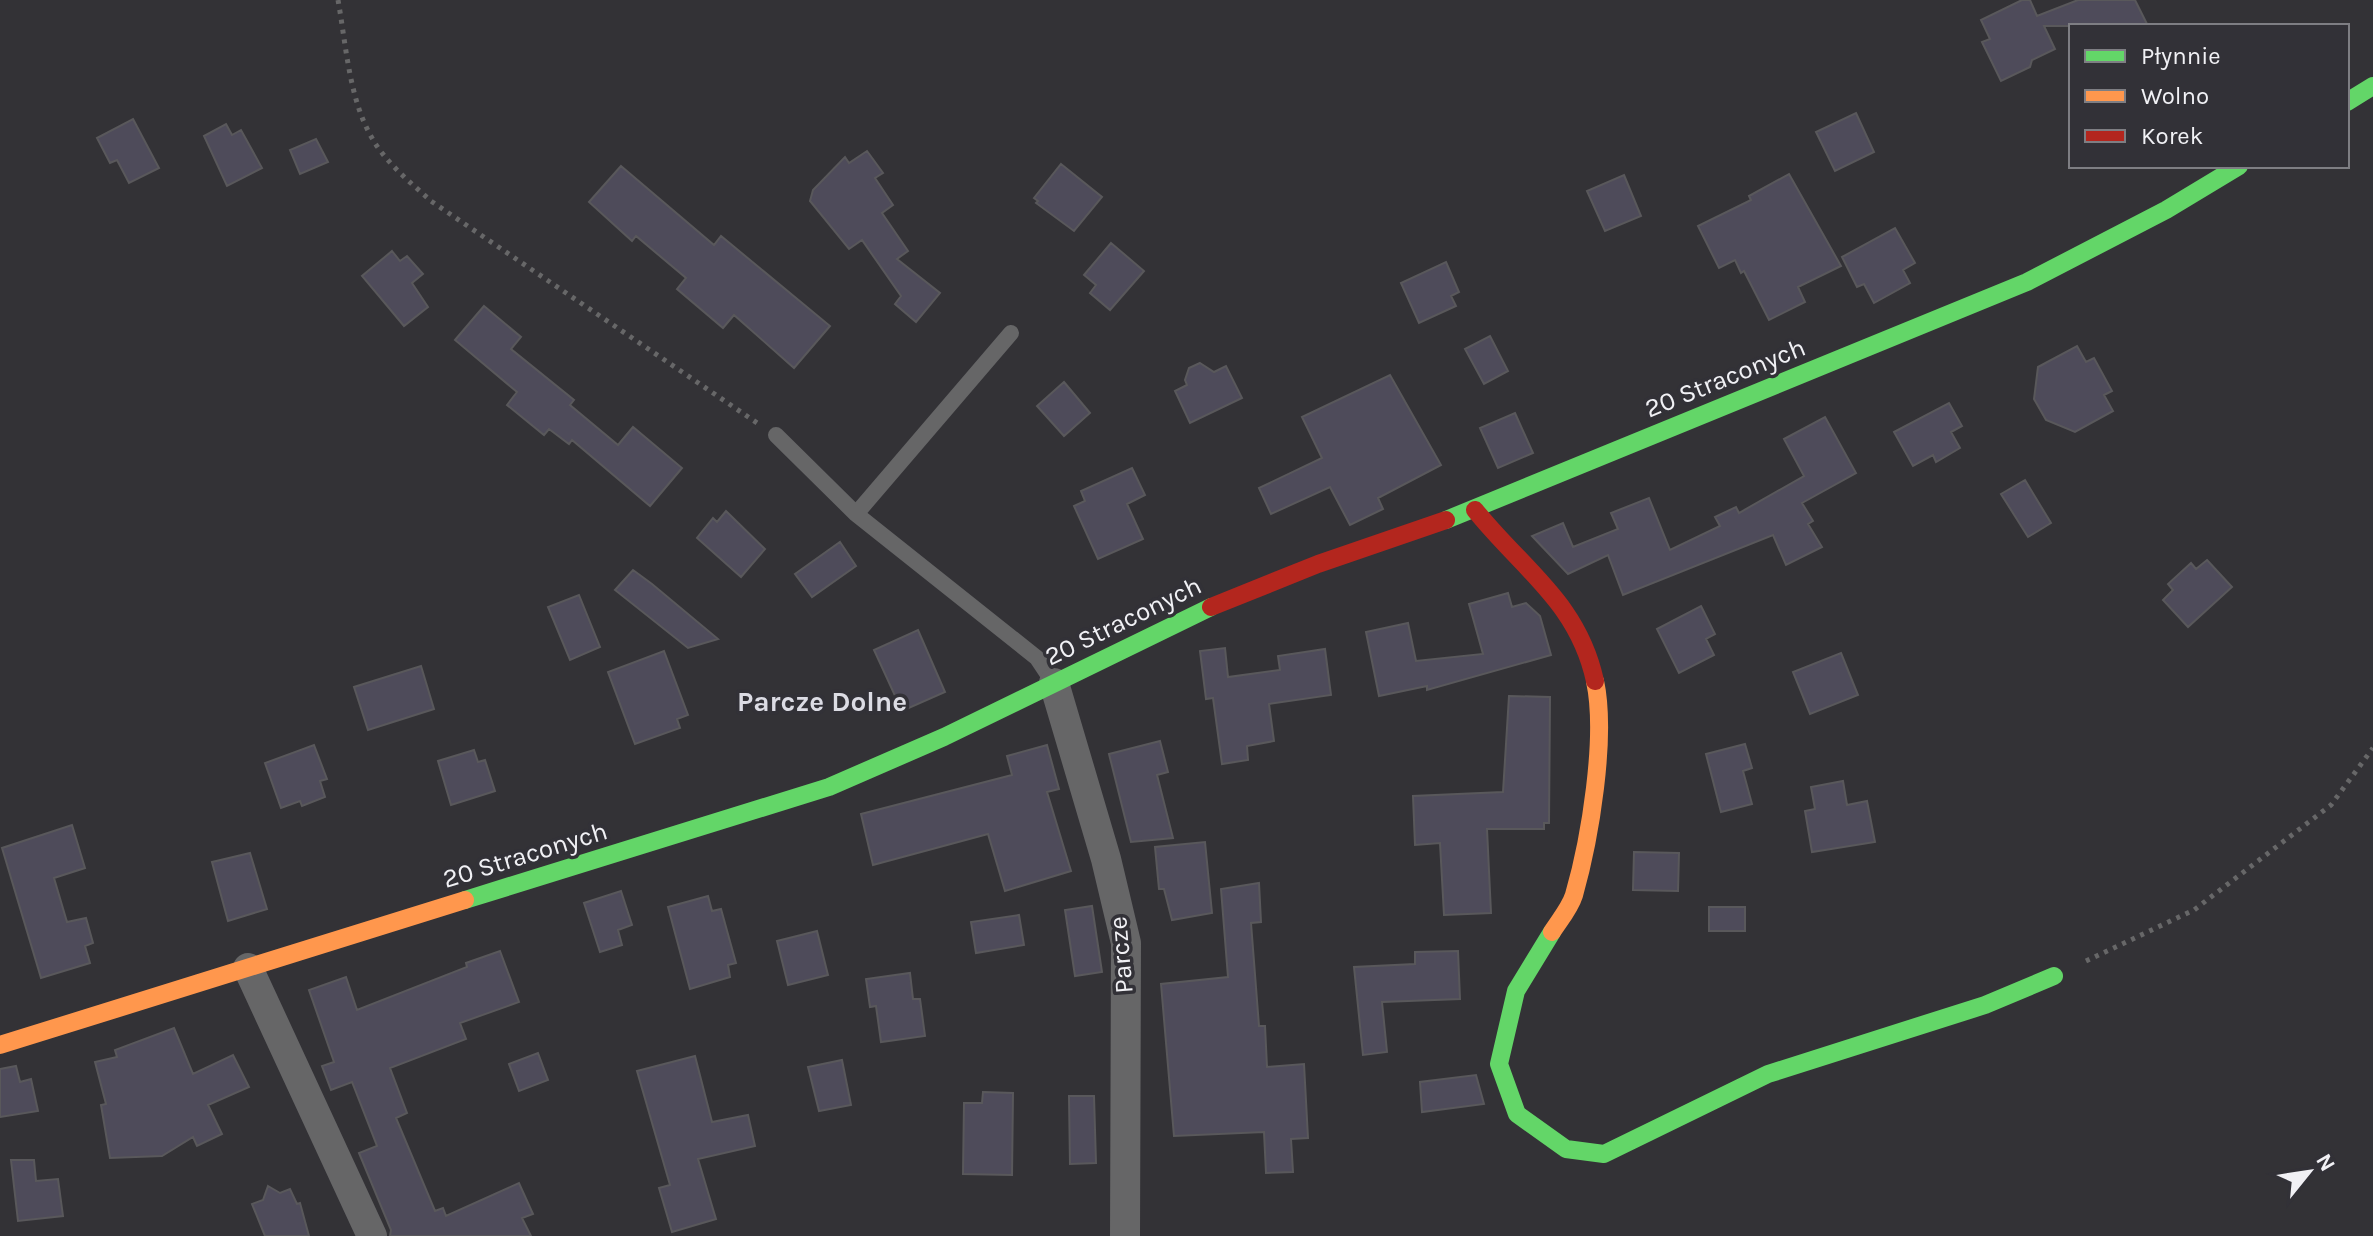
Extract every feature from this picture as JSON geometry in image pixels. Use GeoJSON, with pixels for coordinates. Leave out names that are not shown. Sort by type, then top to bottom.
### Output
{"type":"FeatureCollection","features":[{"type":"Feature","properties":{"kind":"main road"},"geometry":{"type":"LineString","coordinates":[[2349,101],[2373,86]]}},
{"type":"Feature","properties":{"kind":"main road","name":"20 Straconych"},"geometry":{"type":"LineString","coordinates":[[0,1045],[829,787],[889,763],[1186,617],[1318,564],[1475,510],[2027,282],[2166,210],[2236,168]]}},
{"type":"Feature","properties":{"kind":"main road"},"geometry":{"type":"LineString","coordinates":[[1475,510],[1503,545],[1561,602],[1578,629],[1591,663],[1599,700],[1594,793],[1573,898],[1516,991],[1499,1064],[1517,1114],[1566,1149],[1604,1154],[1768,1074],[1985,1005],[2054,976]]}},
{"type":"Feature","properties":{"kind":"street","name":"Parcze"},"geometry":{"type":"LineString","coordinates":[[1054,683],[1106,859],[1126,943],[1125,1236]]}},
{"type":"Feature","properties":{"kind":"street"},"geometry":{"type":"LineString","coordinates":[[248,968],[372,1236]]}},
{"type":"Feature","properties":{"kind":"lane"},"geometry":{"type":"LineString","coordinates":[[856,514],[1011,333]]}},
{"type":"Feature","properties":{"kind":"lane"},"geometry":{"type":"LineString","coordinates":[[776,435],[856,514],[1037,658],[1054,683]]}},
{"type":"Feature","properties":{"kind":"path"},"geometry":{"type":"LineString","coordinates":[[338,0],[356,96],[372,138],[403,176],[431,201],[776,435]]}},
{"type":"Feature","properties":{"kind":"path"},"geometry":{"type":"LineString","coordinates":[[2054,976],[2194,910],[2331,805],[2373,748]]}},
{"type":"Feature","properties":{"kind":"building"},"geometry":{"type":"Polygon","coordinates":[[[2022,0],[2030,0],[2037,16],[2078,0],[2135,0],[2147,24],[2044,26],[2055,49],[2032,60],[2030,67],[2001,81],[1982,42],[1990,39],[1981,20],[2022,0]]]}},
{"type":"Feature","properties":{"kind":"building"},"geometry":{"type":"Polygon","coordinates":[[[1856,113],[1874,152],[1835,171],[1816,132],[1856,113]]]}},
{"type":"Feature","properties":{"kind":"building"},"geometry":{"type":"Polygon","coordinates":[[[133,119],[159,168],[129,183],[117,160],[110,163],[97,138],[133,119]]]}},
{"type":"Feature","properties":{"kind":"building"},"geometry":{"type":"Polygon","coordinates":[[[226,124],[232,135],[241,130],[262,168],[227,186],[204,136],[226,124]]]}},
{"type":"Feature","properties":{"kind":"building"},"geometry":{"type":"Polygon","coordinates":[[[316,139],[328,162],[300,174],[290,150],[316,139]]]}},
{"type":"Feature","properties":{"kind":"building"},"geometry":{"type":"Polygon","coordinates":[[[867,151],[883,173],[875,178],[893,205],[882,213],[908,251],[897,259],[940,293],[916,322],[895,304],[901,296],[862,240],[849,249],[810,201],[813,190],[845,157],[849,163],[867,151]]]}},
{"type":"Feature","properties":{"kind":"building"},"geometry":{"type":"Polygon","coordinates":[[[1061,164],[1102,197],[1074,231],[1036,203],[1038,201],[1034,198],[1061,164]]]}},
{"type":"Feature","properties":{"kind":"building"},"geometry":{"type":"Polygon","coordinates":[[[621,166],[714,245],[721,236],[830,326],[794,368],[734,315],[723,328],[677,289],[686,278],[636,236],[632,241],[589,202],[621,166]]]}},
{"type":"Feature","properties":{"kind":"building"},"geometry":{"type":"Polygon","coordinates":[[[1789,174],[1841,266],[1798,287],[1805,302],[1769,320],[1744,271],[1741,273],[1735,260],[1719,268],[1698,226],[1751,200],[1749,196],[1789,174]]]}},
{"type":"Feature","properties":{"kind":"building"},"geometry":{"type":"Polygon","coordinates":[[[1624,175],[1641,216],[1605,231],[1587,191],[1624,175]]]}},
{"type":"Feature","properties":{"kind":"building"},"geometry":{"type":"Polygon","coordinates":[[[1895,228],[1915,263],[1903,270],[1910,283],[1874,303],[1864,284],[1857,287],[1842,257],[1895,228]]]}},
{"type":"Feature","properties":{"kind":"building"},"geometry":{"type":"Polygon","coordinates":[[[1111,243],[1144,271],[1110,310],[1090,293],[1096,285],[1084,275],[1111,243]]]}},
{"type":"Feature","properties":{"kind":"building"},"geometry":{"type":"Polygon","coordinates":[[[392,251],[400,261],[407,256],[423,274],[412,283],[428,307],[404,326],[362,276],[392,251]]]}},
{"type":"Feature","properties":{"kind":"building"},"geometry":{"type":"Polygon","coordinates":[[[1446,262],[1459,292],[1451,296],[1456,306],[1419,323],[1401,283],[1446,262]]]}},
{"type":"Feature","properties":{"kind":"building"},"geometry":{"type":"Polygon","coordinates":[[[484,306],[521,337],[511,349],[574,400],[570,405],[618,445],[633,427],[682,468],[650,506],[572,440],[569,444],[549,429],[544,435],[507,405],[517,392],[455,340],[484,306]]]}},
{"type":"Feature","properties":{"kind":"building"},"geometry":{"type":"Polygon","coordinates":[[[1490,336],[1508,371],[1484,384],[1465,349],[1490,336]]]}},
{"type":"Feature","properties":{"kind":"building"},"geometry":{"type":"Polygon","coordinates":[[[2077,346],[2086,362],[2094,358],[2112,391],[2104,395],[2113,411],[2075,432],[2046,420],[2034,399],[2038,367],[2077,346]]]}},
{"type":"Feature","properties":{"kind":"building"},"geometry":{"type":"Polygon","coordinates":[[[1200,363],[1214,372],[1226,366],[1242,398],[1190,423],[1175,391],[1187,385],[1185,380],[1189,368],[1200,363]]]}},
{"type":"Feature","properties":{"kind":"building"},"geometry":{"type":"Polygon","coordinates":[[[1390,375],[1441,465],[1378,498],[1383,509],[1350,525],[1330,487],[1271,514],[1259,488],[1322,458],[1302,417],[1390,375]]]}},
{"type":"Feature","properties":{"kind":"building"},"geometry":{"type":"Polygon","coordinates":[[[1064,382],[1090,413],[1064,436],[1037,406],[1064,382]]]}},
{"type":"Feature","properties":{"kind":"building"},"geometry":{"type":"Polygon","coordinates":[[[1949,403],[1962,426],[1951,432],[1960,448],[1936,462],[1933,455],[1913,466],[1894,432],[1949,403]]]}},
{"type":"Feature","properties":{"kind":"building"},"geometry":{"type":"Polygon","coordinates":[[[1515,413],[1533,453],[1498,468],[1480,428],[1515,413]]]}},
{"type":"Feature","properties":{"kind":"building"},"geometry":{"type":"Polygon","coordinates":[[[1825,417],[1856,473],[1802,503],[1813,521],[1808,524],[1822,547],[1786,565],[1773,535],[1623,595],[1608,555],[1568,574],[1532,536],[1563,523],[1573,547],[1618,529],[1611,513],[1649,498],[1670,550],[1720,526],[1715,517],[1736,507],[1739,513],[1804,476],[1784,439],[1825,417]]]}},
{"type":"Feature","properties":{"kind":"building"},"geometry":{"type":"Polygon","coordinates":[[[1132,468],[1145,495],[1127,504],[1143,539],[1098,559],[1074,506],[1085,501],[1081,491],[1132,468]]]}},
{"type":"Feature","properties":{"kind":"building"},"geometry":{"type":"Polygon","coordinates":[[[2025,480],[2051,523],[2028,537],[2001,494],[2025,480]]]}},
{"type":"Feature","properties":{"kind":"building"},"geometry":{"type":"Polygon","coordinates":[[[726,511],[765,549],[741,577],[697,538],[713,518],[717,522],[726,511]]]}},
{"type":"Feature","properties":{"kind":"building"},"geometry":{"type":"Polygon","coordinates":[[[840,542],[856,566],[812,597],[795,574],[840,542]]]}},
{"type":"Feature","properties":{"kind":"building"},"geometry":{"type":"Polygon","coordinates":[[[2207,560],[2232,587],[2188,627],[2163,600],[2173,590],[2168,584],[2191,563],[2196,569],[2207,560]]]}},
{"type":"Feature","properties":{"kind":"building"},"geometry":{"type":"Polygon","coordinates":[[[633,570],[718,639],[688,648],[615,590],[633,570]]]}},
{"type":"Feature","properties":{"kind":"building"},"geometry":{"type":"Polygon","coordinates":[[[1508,593],[1512,607],[1526,603],[1540,616],[1551,655],[1427,690],[1427,686],[1379,696],[1366,632],[1408,623],[1416,661],[1483,654],[1469,604],[1508,593]]]}},
{"type":"Feature","properties":{"kind":"building"},"geometry":{"type":"Polygon","coordinates":[[[579,595],[600,647],[570,660],[548,607],[579,595]]]}},
{"type":"Feature","properties":{"kind":"building"},"geometry":{"type":"Polygon","coordinates":[[[1701,606],[1715,634],[1706,639],[1714,655],[1679,673],[1657,629],[1701,606]]]}},
{"type":"Feature","properties":{"kind":"building"},"geometry":{"type":"Polygon","coordinates":[[[918,630],[945,692],[902,711],[874,650],[918,630]]]}},
{"type":"Feature","properties":{"kind":"building"},"geometry":{"type":"Polygon","coordinates":[[[1225,648],[1228,677],[1280,670],[1278,656],[1325,649],[1331,695],[1269,704],[1274,741],[1247,746],[1248,760],[1222,764],[1213,698],[1206,699],[1200,651],[1225,648]]]}},
{"type":"Feature","properties":{"kind":"building"},"geometry":{"type":"Polygon","coordinates":[[[664,651],[688,715],[677,719],[680,728],[635,744],[608,672],[664,651]]]}},
{"type":"Feature","properties":{"kind":"building"},"geometry":{"type":"Polygon","coordinates":[[[1841,653],[1858,695],[1810,714],[1793,672],[1841,653]]]}},
{"type":"Feature","properties":{"kind":"building"},"geometry":{"type":"Polygon","coordinates":[[[421,666],[434,709],[368,730],[354,687],[421,666]]]}},
{"type":"Feature","properties":{"kind":"building"},"geometry":{"type":"Polygon","coordinates":[[[1509,696],[1550,697],[1549,823],[1544,823],[1544,829],[1487,829],[1491,913],[1444,915],[1440,843],[1415,845],[1413,796],[1503,792],[1509,696]]]}},
{"type":"Feature","properties":{"kind":"building"},"geometry":{"type":"Polygon","coordinates":[[[1160,741],[1168,772],[1157,775],[1173,838],[1131,842],[1109,754],[1160,741]]]}},
{"type":"Feature","properties":{"kind":"building"},"geometry":{"type":"Polygon","coordinates":[[[1745,744],[1752,768],[1743,771],[1752,804],[1721,812],[1706,754],[1745,744]]]}},
{"type":"Feature","properties":{"kind":"building"},"geometry":{"type":"Polygon","coordinates":[[[314,745],[327,779],[320,781],[325,797],[302,806],[300,801],[281,808],[265,763],[314,745]]]}},
{"type":"Feature","properties":{"kind":"building"},"geometry":{"type":"Polygon","coordinates":[[[1047,745],[1059,789],[1047,792],[1071,871],[1005,891],[988,834],[873,865],[861,814],[1012,775],[1007,756],[1047,745]]]}},
{"type":"Feature","properties":{"kind":"building"},"geometry":{"type":"Polygon","coordinates":[[[474,750],[478,762],[485,760],[495,791],[451,805],[438,761],[474,750]]]}},
{"type":"Feature","properties":{"kind":"building"},"geometry":{"type":"Polygon","coordinates":[[[1843,781],[1847,805],[1867,801],[1875,842],[1812,852],[1805,811],[1815,809],[1811,787],[1843,781]]]}},
{"type":"Feature","properties":{"kind":"building"},"geometry":{"type":"Polygon","coordinates":[[[72,825],[85,868],[54,878],[67,922],[86,918],[93,943],[85,946],[90,963],[41,978],[2,848],[72,825]]]}},
{"type":"Feature","properties":{"kind":"building"},"geometry":{"type":"Polygon","coordinates":[[[1205,842],[1212,913],[1172,920],[1164,889],[1159,889],[1155,847],[1205,842]]]}},
{"type":"Feature","properties":{"kind":"building"},"geometry":{"type":"Polygon","coordinates":[[[1634,852],[1679,853],[1678,891],[1633,890],[1634,852]]]}},
{"type":"Feature","properties":{"kind":"building"},"geometry":{"type":"Polygon","coordinates":[[[250,853],[267,909],[228,921],[212,862],[250,853]]]}},
{"type":"Feature","properties":{"kind":"building"},"geometry":{"type":"Polygon","coordinates":[[[1259,883],[1261,922],[1251,923],[1259,1026],[1265,1026],[1267,1067],[1304,1064],[1308,1138],[1291,1139],[1293,1172],[1266,1173],[1264,1132],[1174,1136],[1161,984],[1228,977],[1221,889],[1259,883]]]}},
{"type":"Feature","properties":{"kind":"building"},"geometry":{"type":"Polygon","coordinates":[[[621,891],[632,925],[618,930],[622,945],[600,952],[584,903],[621,891]]]}},
{"type":"Feature","properties":{"kind":"building"},"geometry":{"type":"Polygon","coordinates":[[[708,896],[712,911],[721,909],[736,963],[728,965],[730,977],[690,989],[668,907],[708,896]]]}},
{"type":"Feature","properties":{"kind":"building"},"geometry":{"type":"Polygon","coordinates":[[[1092,906],[1102,972],[1075,976],[1065,910],[1092,906]]]}},
{"type":"Feature","properties":{"kind":"building"},"geometry":{"type":"Polygon","coordinates":[[[1709,907],[1745,907],[1745,931],[1709,931],[1709,907]]]}},
{"type":"Feature","properties":{"kind":"building"},"geometry":{"type":"Polygon","coordinates":[[[1019,915],[1024,945],[976,953],[971,922],[1019,915]]]}},
{"type":"Feature","properties":{"kind":"building"},"geometry":{"type":"Polygon","coordinates":[[[817,931],[828,975],[788,985],[777,941],[817,931]]]}},
{"type":"Feature","properties":{"kind":"building"},"geometry":{"type":"Polygon","coordinates":[[[500,951],[519,1002],[460,1023],[466,1039],[390,1068],[407,1113],[396,1118],[435,1211],[443,1208],[446,1216],[519,1183],[533,1214],[522,1218],[531,1236],[390,1236],[391,1230],[359,1153],[377,1146],[352,1082],[331,1090],[322,1066],[334,1062],[309,990],[346,977],[357,1010],[500,951]]]}},
{"type":"Feature","properties":{"kind":"building"},"geometry":{"type":"Polygon","coordinates":[[[1458,951],[1460,999],[1382,1002],[1387,1052],[1363,1055],[1354,967],[1415,964],[1415,952],[1458,951]]]}},
{"type":"Feature","properties":{"kind":"building"},"geometry":{"type":"Polygon","coordinates":[[[910,973],[913,999],[920,999],[925,1036],[881,1042],[876,1006],[870,1007],[866,979],[910,973]]]}},
{"type":"Feature","properties":{"kind":"building"},"geometry":{"type":"Polygon","coordinates":[[[174,1028],[193,1074],[233,1055],[249,1087],[208,1105],[222,1134],[197,1146],[193,1137],[162,1156],[110,1158],[101,1105],[106,1104],[95,1062],[117,1057],[115,1050],[174,1028]]]}},
{"type":"Feature","properties":{"kind":"building"},"geometry":{"type":"Polygon","coordinates":[[[538,1053],[548,1080],[519,1091],[509,1064],[538,1053]]]}},
{"type":"Feature","properties":{"kind":"building"},"geometry":{"type":"Polygon","coordinates":[[[695,1056],[712,1122],[748,1115],[755,1146],[698,1159],[716,1219],[672,1232],[659,1188],[670,1185],[637,1071],[695,1056]]]}},
{"type":"Feature","properties":{"kind":"building"},"geometry":{"type":"Polygon","coordinates":[[[842,1060],[851,1105],[819,1111],[808,1067],[842,1060]]]}},
{"type":"Feature","properties":{"kind":"building"},"geometry":{"type":"Polygon","coordinates":[[[16,1066],[20,1082],[31,1079],[38,1111],[0,1117],[0,1069],[16,1066]]]}},
{"type":"Feature","properties":{"kind":"building"},"geometry":{"type":"Polygon","coordinates":[[[1476,1075],[1484,1104],[1422,1112],[1420,1082],[1476,1075]]]}},
{"type":"Feature","properties":{"kind":"building"},"geometry":{"type":"Polygon","coordinates":[[[983,1092],[1013,1093],[1012,1175],[963,1174],[964,1103],[982,1103],[983,1092]]]}},
{"type":"Feature","properties":{"kind":"building"},"geometry":{"type":"Polygon","coordinates":[[[1069,1096],[1094,1096],[1096,1163],[1070,1164],[1069,1096]]]}},
{"type":"Feature","properties":{"kind":"building"},"geometry":{"type":"Polygon","coordinates":[[[11,1160],[34,1160],[36,1181],[58,1179],[63,1216],[18,1221],[11,1160]]]}},
{"type":"Feature","properties":{"kind":"building"},"geometry":{"type":"Polygon","coordinates":[[[268,1186],[280,1193],[290,1189],[297,1204],[300,1203],[309,1236],[265,1236],[252,1204],[263,1200],[268,1186]]]}},
{"type":"Feature","properties":{"kind":"traffic: fast"},"geometry":{"type":"LineString","coordinates":[[2349,101],[2373,86]]}},
{"type":"Feature","properties":{"kind":"traffic: fast"},"geometry":{"type":"LineString","coordinates":[[1446,520],[2027,282],[2166,210],[2236,168]]}},
{"type":"Feature","properties":{"kind":"traffic: fast"},"geometry":{"type":"LineString","coordinates":[[465,900],[829,787],[944,737],[1211,607]]}},
{"type":"Feature","properties":{"kind":"traffic: fast"},"geometry":{"type":"LineString","coordinates":[[1552,932],[1516,991],[1499,1064],[1517,1114],[1566,1149],[1604,1154],[1768,1074],[1985,1005],[2054,976]]}},
{"type":"Feature","properties":{"kind":"traffic: slow"},"geometry":{"type":"LineString","coordinates":[[1552,932],[1574,895],[1591,817],[1599,730],[1595,681]]}},
{"type":"Feature","properties":{"kind":"traffic: slow"},"geometry":{"type":"LineString","coordinates":[[0,1045],[465,900]]}},
{"type":"Feature","properties":{"kind":"traffic: jam"},"geometry":{"type":"LineString","coordinates":[[1475,510],[1562,608],[1587,653],[1595,681]]}},
{"type":"Feature","properties":{"kind":"traffic: jam"},"geometry":{"type":"LineString","coordinates":[[1211,607],[1318,564],[1446,520]]}},
{"type":"Feature","properties":{"kind":"district","name":"Parcze Dolne"},"geometry":{"type":"Point","coordinates":[822,701]}}]}
